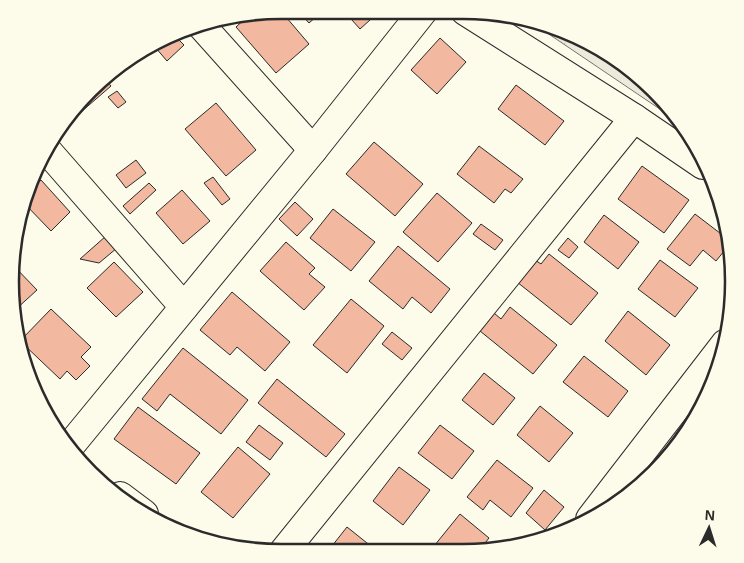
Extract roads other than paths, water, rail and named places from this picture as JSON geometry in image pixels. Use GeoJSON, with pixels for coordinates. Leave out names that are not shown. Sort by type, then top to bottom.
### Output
{"type":"FeatureCollection","features":[{"type":"Feature","properties":{"kind":"street"},"geometry":{"type":"LineString","coordinates":[[74,442],[313,150],[417,19]]}},
{"type":"Feature","properties":{"kind":"street"},"geometry":{"type":"LineString","coordinates":[[479,19],[634,118],[696,161]]}},
{"type":"Feature","properties":{"kind":"street"},"geometry":{"type":"LineString","coordinates":[[206,30],[313,150]]}},
{"type":"Feature","properties":{"kind":"street"},"geometry":{"type":"LineString","coordinates":[[290,544],[634,118]]}},
{"type":"Feature","properties":{"kind":"street"},"geometry":{"type":"LineString","coordinates":[[51,155],[184,307]]}},
{"type":"Feature","properties":{"kind":"street"},"geometry":{"type":"LineString","coordinates":[[601,504],[713,360]]}}]}
